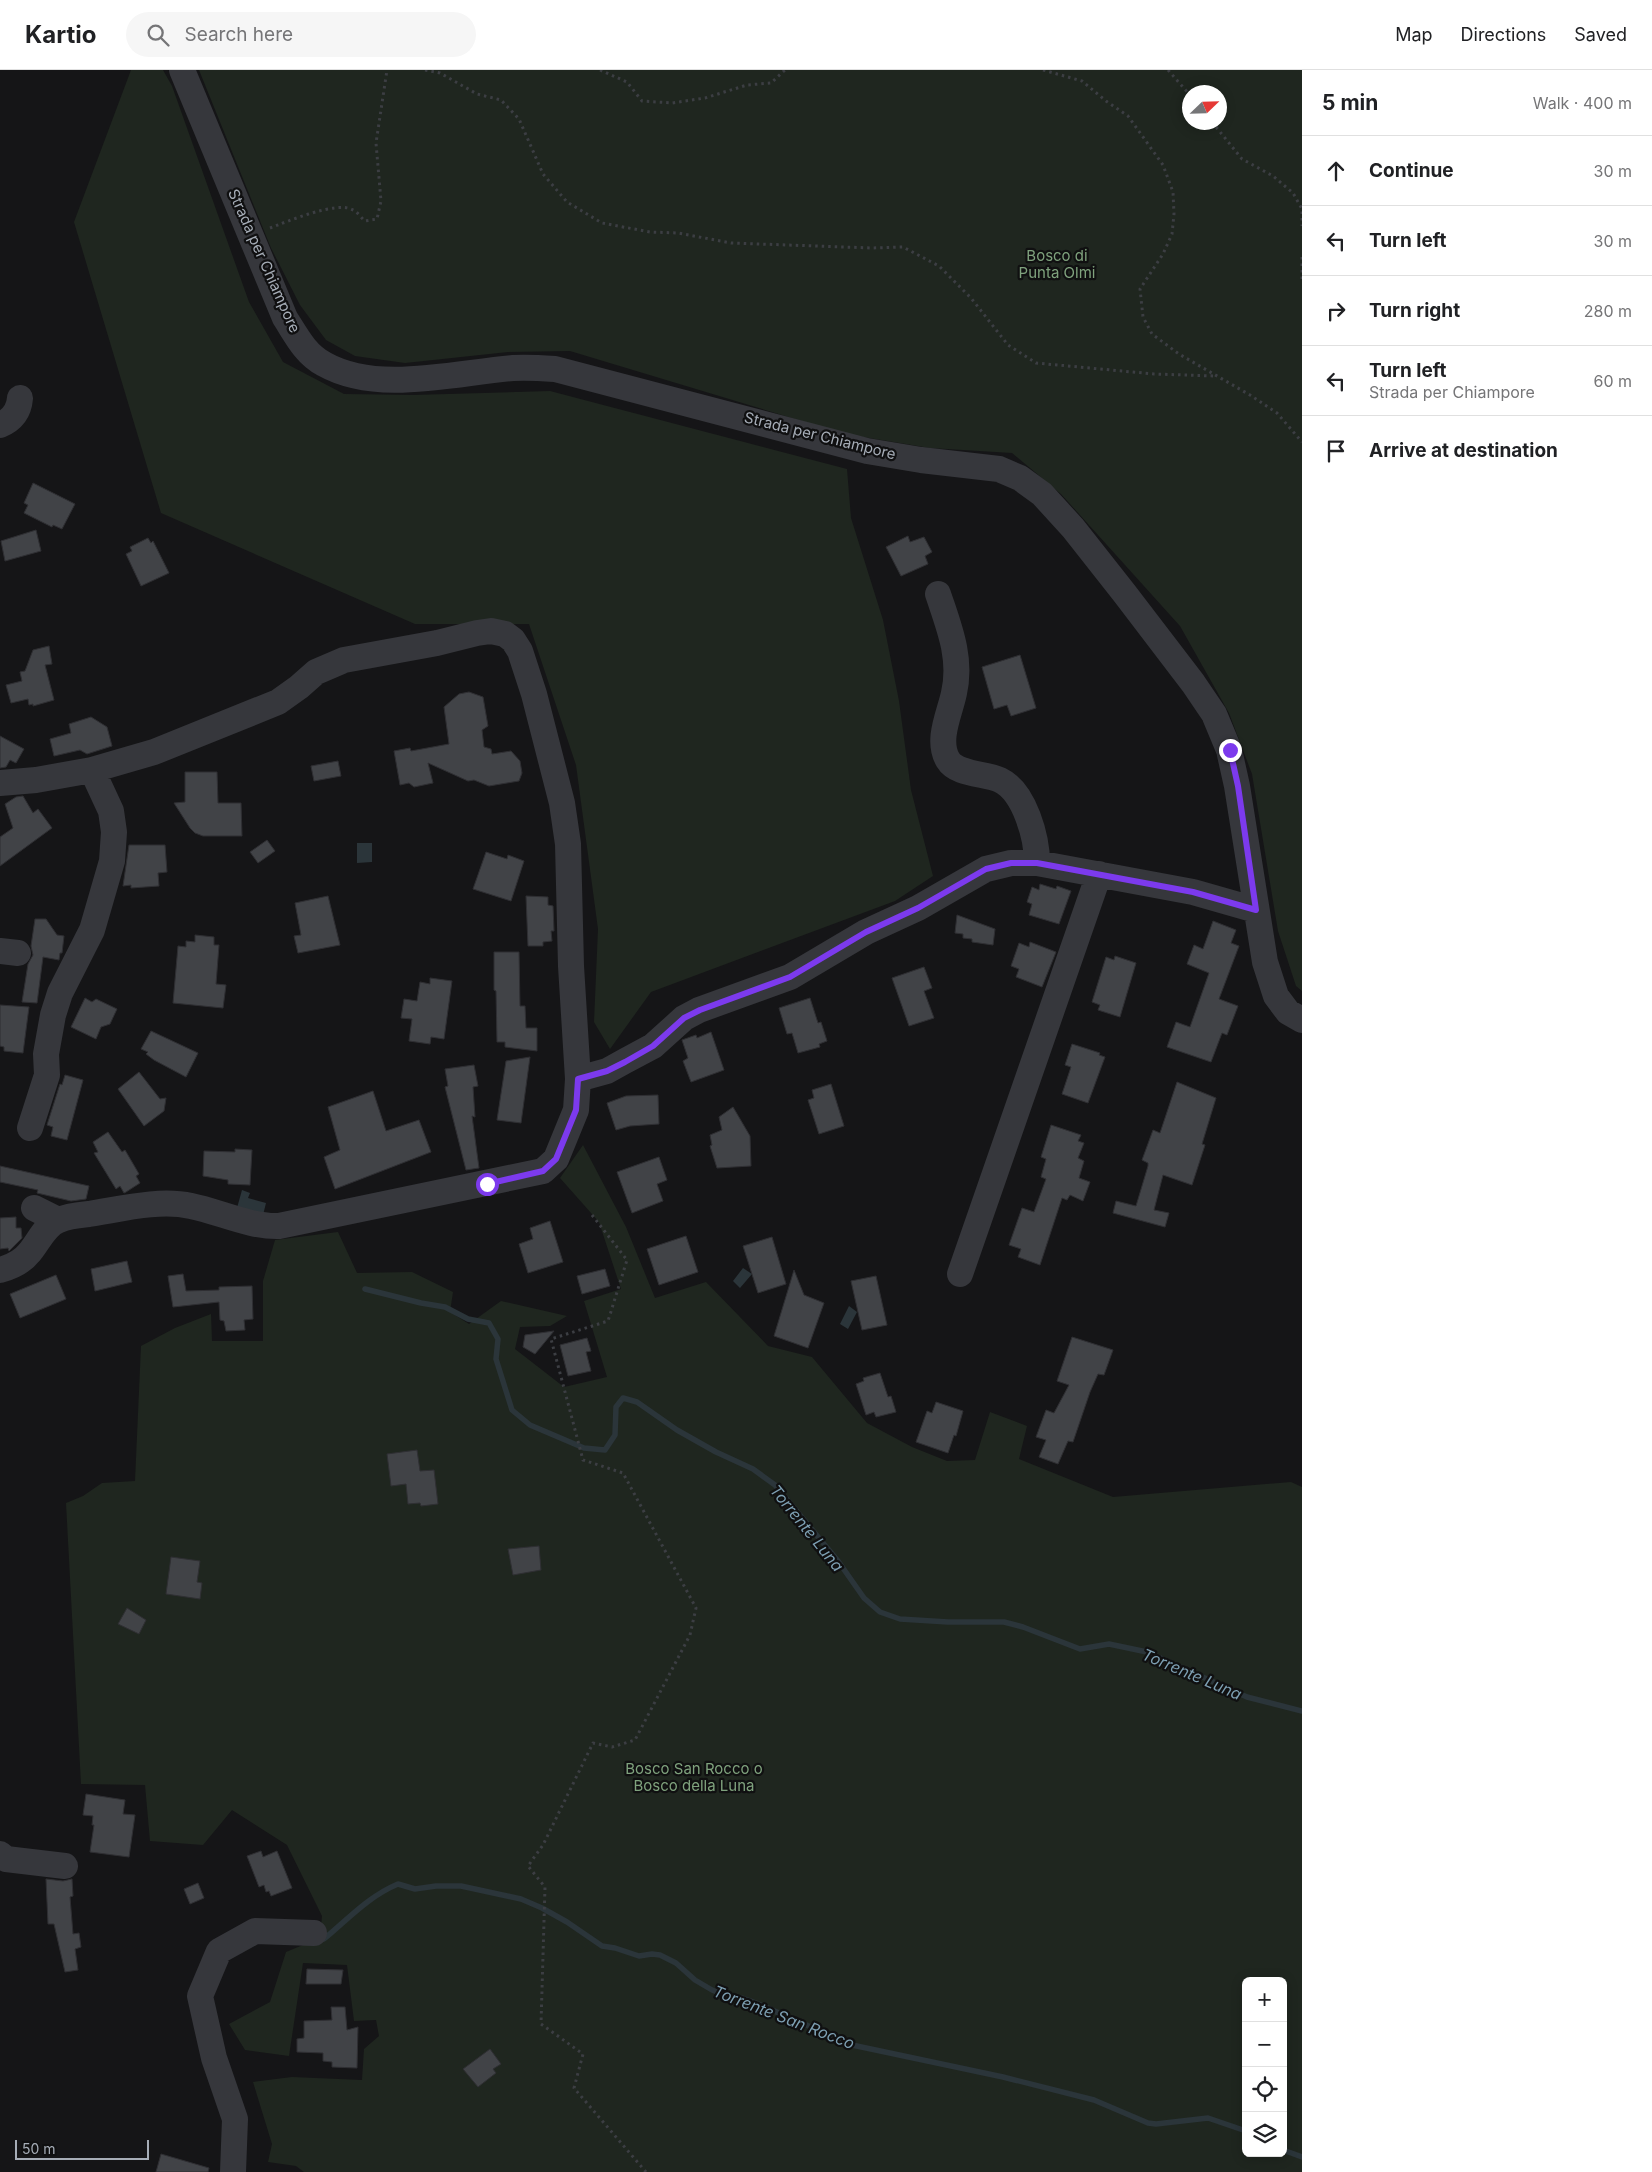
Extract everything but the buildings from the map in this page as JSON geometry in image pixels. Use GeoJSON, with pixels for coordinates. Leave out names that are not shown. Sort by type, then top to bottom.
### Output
{"type":"FeatureCollection","features":[{"type":"Feature","properties":{"kind":"street","name":"Strada per Chiampore"},"geometry":{"type":"LineString","coordinates":[[182,70],[285,318],[302,346],[322,364],[350,376],[378,380],[515,368],[555,368],[866,451],[921,460],[999,469],[1020,478],[1042,494],[1073,528],[1193,683],[1214,714],[1230,750],[1238,786],[1265,962],[1276,996],[1288,1012],[1302,1020]]}},
{"type":"Feature","properties":{"kind":"street"},"geometry":{"type":"LineString","coordinates":[[0,424],[6,422],[16,413],[20,398]]}},
{"type":"Feature","properties":{"kind":"street"},"geometry":{"type":"LineString","coordinates":[[938,594],[954,640],[958,667],[954,693],[945,725],[944,743],[948,760],[960,769],[999,780],[1009,786],[1024,808],[1033,832],[1037,863]]}},
{"type":"Feature","properties":{"kind":"street"},"geometry":{"type":"LineString","coordinates":[[0,783],[36,780],[92,770],[154,752],[269,706],[300,687],[316,672],[344,660],[437,643],[477,633],[492,631],[505,634],[513,640],[520,651],[539,712],[562,803],[568,844],[571,976],[578,1079],[576,1110],[556,1159],[543,1171],[279,1226],[265,1227],[188,1205],[126,1208],[58,1220],[48,1228],[28,1255],[12,1266],[0,1270]]}},
{"type":"Feature","properties":{"kind":"street"},"geometry":{"type":"LineString","coordinates":[[30,1128],[47,1075],[46,1054],[53,1015],[60,993],[92,930],[112,861],[114,832],[111,811],[92,770]]}},
{"type":"Feature","properties":{"kind":"street"},"geometry":{"type":"LineString","coordinates":[[578,1079],[607,1071],[639,1054],[653,1046],[684,1018],[700,1010],[790,977],[866,932],[918,908],[986,869],[1011,863],[1037,863],[1193,892],[1256,910]]}},
{"type":"Feature","properties":{"kind":"street"},"geometry":{"type":"LineString","coordinates":[[960,1274],[1099,874]]}},
{"type":"Feature","properties":{"kind":"street"},"geometry":{"type":"LineString","coordinates":[[34,1208],[58,1220]]}},
{"type":"Feature","properties":{"kind":"street"},"geometry":{"type":"LineString","coordinates":[[0,1854],[6,1859],[65,1866]]}},
{"type":"Feature","properties":{"kind":"street"},"geometry":{"type":"LineString","coordinates":[[233,2172],[235,2119],[214,2058],[200,1996],[219,1951],[254,1931],[314,1933]]}},
{"type":"Feature","properties":{"kind":"path"},"geometry":{"type":"LineString","coordinates":[[251,236],[305,214],[346,208],[354,210],[365,221],[377,219],[381,201],[376,143],[387,70]]}},
{"type":"Feature","properties":{"kind":"path"},"geometry":{"type":"LineString","coordinates":[[425,70],[440,73],[477,94],[501,100],[519,119],[542,174],[567,202],[602,222],[650,232],[678,233],[732,243],[872,248],[903,247],[939,266],[971,298],[1008,345],[1036,363],[1154,374],[1216,376]]}},
{"type":"Feature","properties":{"kind":"path"},"geometry":{"type":"LineString","coordinates":[[600,70],[627,82],[642,101],[672,103],[705,98],[747,85],[771,83],[785,70]]}},
{"type":"Feature","properties":{"kind":"path"},"geometry":{"type":"LineString","coordinates":[[1043,70],[1082,81],[1128,116],[1163,165],[1173,192],[1174,220],[1172,234],[1140,289],[1143,317],[1152,334],[1179,354],[1277,413],[1302,442]]}},
{"type":"Feature","properties":{"kind":"path"},"geometry":{"type":"LineString","coordinates":[[1168,70],[1182,87]]}},
{"type":"Feature","properties":{"kind":"path"},"geometry":{"type":"LineString","coordinates":[[1218,130],[1242,159],[1273,176],[1293,193],[1302,209],[1302,226]]}},
{"type":"Feature","properties":{"kind":"path"},"geometry":{"type":"LineString","coordinates":[[1302,257],[1302,280]]}},
{"type":"Feature","properties":{"kind":"path"},"geometry":{"type":"LineString","coordinates":[[592,1215],[627,1260],[608,1321],[551,1339],[583,1460],[623,1473],[696,1608],[690,1635],[635,1740],[612,1747],[593,1743],[543,1845],[528,1866],[545,1887],[541,2024],[583,2054],[574,2088],[646,2172]]}},
{"type":"Feature","properties":{"kind":"green space"},"geometry":{"type":"Polygon","coordinates":[[[131,70],[163,70],[172,86],[249,302],[283,362],[344,394],[413,395],[550,391],[847,469],[851,518],[883,620],[899,701],[911,790],[933,876],[895,901],[651,992],[610,1049],[594,1022],[598,929],[576,765],[529,624],[415,624],[161,513],[74,222],[131,70]]]}},
{"type":"Feature","properties":{"kind":"green space","name":"Bosco di Punta Olmi"},"geometry":{"type":"Polygon","coordinates":[[[199,70],[1302,70],[1302,991],[1296,986],[1278,931],[1252,774],[1229,713],[1180,626],[1061,494],[1012,453],[930,448],[845,434],[570,351],[508,352],[405,363],[355,356],[326,340],[300,305],[271,248],[199,70]]]}},
{"type":"Feature","properties":{"kind":"green space","name":"Bosco San Rocco o Bosco della Luna"},"geometry":{"type":"Polygon","coordinates":[[[583,1145],[626,1227],[655,1298],[706,1282],[768,1346],[812,1357],[867,1423],[912,1447],[947,1461],[975,1460],[990,1412],[1027,1426],[1019,1459],[1113,1497],[1291,1482],[1302,1487],[1302,2172],[304,2172],[296,2166],[268,2162],[272,2144],[253,2082],[292,2077],[362,2080],[364,2049],[379,2036],[376,2020],[354,2021],[347,1965],[303,1963],[289,2056],[245,2050],[229,2024],[270,2002],[286,1952],[320,1938],[322,1916],[287,1845],[232,1810],[203,1845],[150,1841],[145,1785],[81,1784],[66,1503],[83,1496],[102,1483],[135,1481],[141,1346],[175,1328],[211,1314],[212,1341],[263,1341],[263,1281],[275,1240],[338,1232],[357,1273],[412,1272],[453,1292],[450,1312],[469,1324],[501,1301],[567,1316],[550,1326],[520,1327],[515,1349],[564,1387],[607,1377],[584,1301],[621,1289],[599,1222],[560,1178],[583,1145]]]}},
{"type":"Feature","properties":{"kind":"shaded area"},"geometry":{"type":"Polygon","coordinates":[[[357,843],[372,843],[372,862],[357,863],[357,843]]]}},
{"type":"Feature","properties":{"kind":"shaded area"},"geometry":{"type":"Polygon","coordinates":[[[242,1190],[250,1193],[248,1198],[266,1203],[263,1215],[237,1208],[242,1190]]]}},
{"type":"Feature","properties":{"kind":"shaded area"},"geometry":{"type":"Polygon","coordinates":[[[743,1268],[752,1274],[740,1288],[733,1281],[743,1268]]]}},
{"type":"Feature","properties":{"kind":"shaded area"},"geometry":{"type":"Polygon","coordinates":[[[849,1306],[857,1312],[848,1329],[840,1324],[849,1306]]]}},
{"type":"Feature","properties":{"kind":"waterway","name":"Torrente Luna"},"geometry":{"type":"LineString","coordinates":[[365,1289],[445,1307],[468,1319],[489,1323],[498,1339],[496,1359],[512,1410],[530,1425],[584,1448],[605,1450],[615,1435],[616,1407],[623,1398],[637,1402],[677,1430],[716,1452],[753,1469],[775,1485],[838,1561],[864,1598],[880,1612],[900,1619],[948,1622],[1004,1622],[1023,1627],[1080,1649],[1109,1644],[1147,1652],[1247,1697],[1302,1711]]}},
{"type":"Feature","properties":{"kind":"waterway","name":"Torrente San Rocco"},"geometry":{"type":"LineString","coordinates":[[324,1939],[368,1901],[398,1884],[415,1889],[436,1886],[461,1886],[521,1899],[567,1922],[602,1946],[639,1956],[660,1955],[676,1963],[695,1980],[712,1990],[727,1996],[742,1998],[756,2003],[852,2045],[1003,2077],[1094,2100],[1148,2123],[1156,2124],[1208,2118],[1242,2130]]}},
{"type":"Feature","properties":{"kind":"waterway","name":"Torrente San Rocco"},"geometry":{"type":"LineString","coordinates":[[1287,2151],[1302,2157]]}},
{"type":"Feature","properties":{"kind":"route"},"geometry":{"type":"LineString","coordinates":[[487,1184],[543,1171],[556,1159],[576,1110],[578,1079],[607,1071],[625,1062],[653,1046],[684,1018],[700,1010],[790,977],[866,932],[918,908],[986,869],[1011,863],[1037,863],[1193,892],[1256,910],[1238,786],[1230,750]]}}]}
